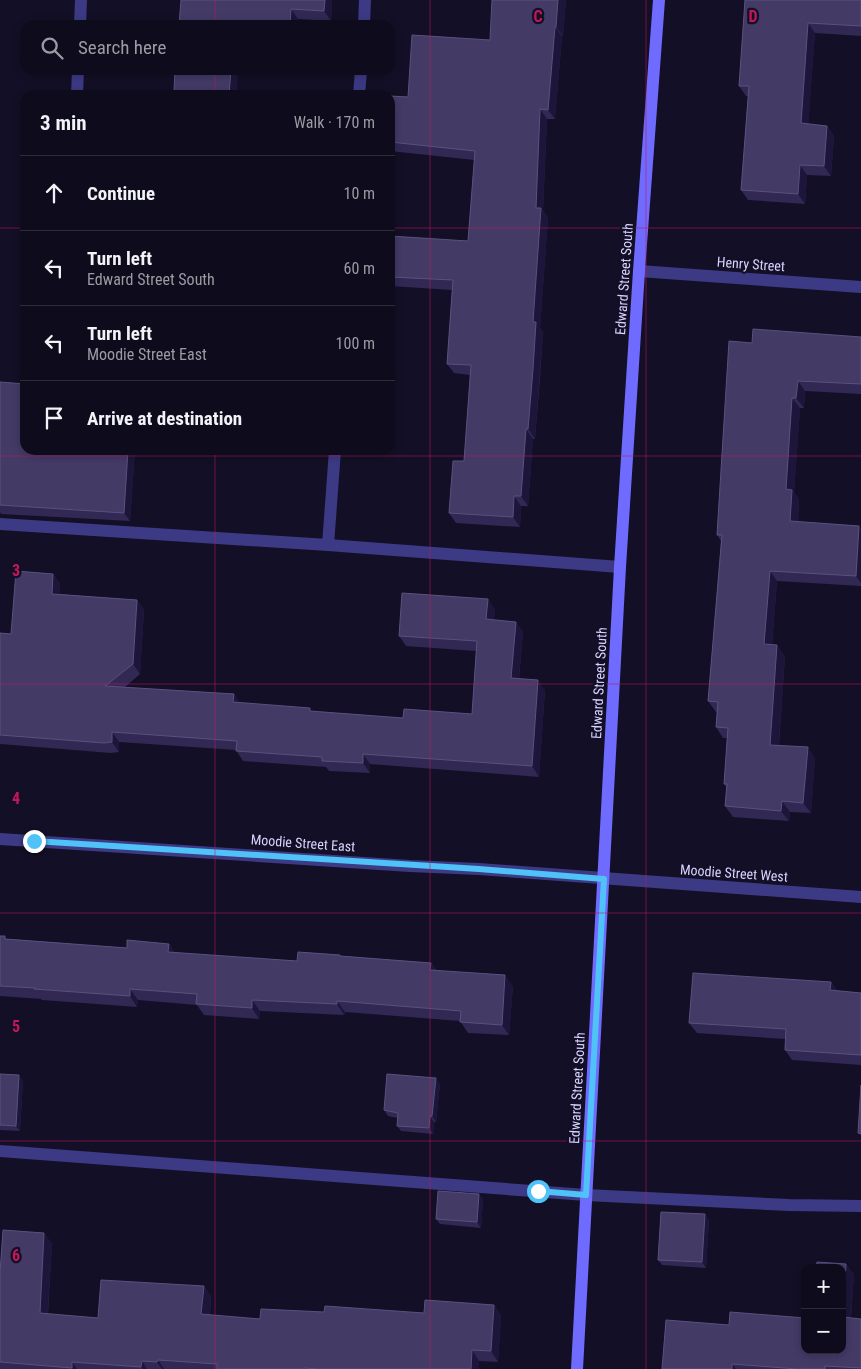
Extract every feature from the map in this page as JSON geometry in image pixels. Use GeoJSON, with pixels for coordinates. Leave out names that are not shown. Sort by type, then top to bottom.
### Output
{"type":"FeatureCollection","features":[{"type":"Feature","properties":{"kind":"main road","name":"Edward Street South"},"geometry":{"type":"LineString","coordinates":[[576,1369],[620,567],[659,0]]}},
{"type":"Feature","properties":{"kind":"street"},"geometry":{"type":"LineString","coordinates":[[80,20],[81,0]]}},
{"type":"Feature","properties":{"kind":"street"},"geometry":{"type":"LineString","coordinates":[[364,20],[365,0]]}},
{"type":"Feature","properties":{"kind":"street"},"geometry":{"type":"LineString","coordinates":[[76,90],[78,75]]}},
{"type":"Feature","properties":{"kind":"street"},"geometry":{"type":"LineString","coordinates":[[359,90],[361,75]]}},
{"type":"Feature","properties":{"kind":"street","name":"Henry Street"},"geometry":{"type":"LineString","coordinates":[[639,271],[861,287]]}},
{"type":"Feature","properties":{"kind":"street"},"geometry":{"type":"LineString","coordinates":[[328,545],[335,455]]}},
{"type":"Feature","properties":{"kind":"street"},"geometry":{"type":"LineString","coordinates":[[0,524],[328,545],[620,567]]}},
{"type":"Feature","properties":{"kind":"street","name":"Moodie Street East"},"geometry":{"type":"LineString","coordinates":[[0,839],[479,869],[604,879]]}},
{"type":"Feature","properties":{"kind":"street","name":"Moodie Street West"},"geometry":{"type":"LineString","coordinates":[[604,879],[861,897]]}},
{"type":"Feature","properties":{"kind":"street"},"geometry":{"type":"LineString","coordinates":[[0,1151],[586,1195],[789,1205],[861,1206]]}},
{"type":"Feature","properties":{"kind":"building"},"geometry":{"type":"Polygon","coordinates":[[[181,0],[325,0],[324,11],[291,9],[290,20],[179,20],[181,0]]]}},
{"type":"Feature","properties":{"kind":"building"},"geometry":{"type":"Polygon","coordinates":[[[492,0],[558,0],[548,110],[540,109],[536,208],[541,208],[533,322],[536,322],[533,369],[521,496],[514,496],[513,517],[449,513],[453,461],[464,461],[471,365],[447,364],[453,280],[395,277],[395,236],[468,241],[475,151],[395,143],[395,96],[408,97],[412,35],[490,40],[492,0]]]}},
{"type":"Feature","properties":{"kind":"building"},"geometry":{"type":"Polygon","coordinates":[[[745,0],[861,0],[861,26],[808,23],[801,123],[827,126],[824,166],[800,165],[798,194],[741,190],[749,86],[739,86],[745,0]]]}},
{"type":"Feature","properties":{"kind":"building"},"geometry":{"type":"Polygon","coordinates":[[[175,75],[231,75],[229,90],[174,90],[175,75]]]}},
{"type":"Feature","properties":{"kind":"building"},"geometry":{"type":"Polygon","coordinates":[[[753,329],[861,337],[861,384],[798,381],[796,398],[792,398],[786,489],[792,490],[790,521],[859,526],[856,576],[770,571],[764,644],[777,645],[770,745],[808,747],[803,803],[782,801],[781,811],[725,806],[727,784],[724,784],[728,728],[716,727],[718,702],[708,701],[722,535],[717,535],[729,341],[752,343],[753,329]]]}},
{"type":"Feature","properties":{"kind":"building"},"geometry":{"type":"Polygon","coordinates":[[[0,382],[20,384],[20,455],[128,455],[124,513],[0,505],[0,382]]]}},
{"type":"Feature","properties":{"kind":"building"},"geometry":{"type":"Polygon","coordinates":[[[16,571],[53,574],[52,594],[137,600],[133,664],[105,686],[234,694],[233,702],[310,708],[310,711],[403,718],[404,709],[472,714],[477,641],[399,636],[402,593],[488,599],[486,619],[516,622],[511,678],[538,680],[532,766],[363,754],[363,763],[322,761],[322,757],[236,751],[237,741],[112,732],[112,742],[104,743],[0,735],[0,633],[11,634],[16,571]]]}},
{"type":"Feature","properties":{"kind":"building"},"geometry":{"type":"Polygon","coordinates":[[[0,936],[5,936],[5,939],[127,948],[127,940],[169,944],[168,952],[297,961],[298,952],[340,955],[431,963],[430,970],[505,975],[502,1025],[460,1022],[461,1011],[337,1001],[337,1004],[252,1000],[252,1008],[196,1004],[197,994],[130,989],[130,996],[0,986],[0,936]]]}},
{"type":"Feature","properties":{"kind":"building"},"geometry":{"type":"Polygon","coordinates":[[[693,973],[831,982],[830,990],[861,993],[861,1055],[785,1050],[786,1029],[689,1023],[693,973]]]}},
{"type":"Feature","properties":{"kind":"building"},"geometry":{"type":"Polygon","coordinates":[[[0,1074],[19,1075],[16,1126],[0,1125],[0,1074]]]}},
{"type":"Feature","properties":{"kind":"building"},"geometry":{"type":"Polygon","coordinates":[[[387,1074],[436,1078],[429,1128],[397,1126],[398,1113],[384,1110],[387,1074]]]}},
{"type":"Feature","properties":{"kind":"building"},"geometry":{"type":"Polygon","coordinates":[[[861,1085],[861,1134],[858,1133],[861,1085]]]}},
{"type":"Feature","properties":{"kind":"building"},"geometry":{"type":"Polygon","coordinates":[[[438,1191],[479,1194],[477,1222],[436,1219],[438,1191]]]}},
{"type":"Feature","properties":{"kind":"building"},"geometry":{"type":"Polygon","coordinates":[[[661,1212],[705,1214],[702,1262],[658,1260],[661,1212]]]}},
{"type":"Feature","properties":{"kind":"building"},"geometry":{"type":"Polygon","coordinates":[[[3,1230],[44,1233],[40,1313],[98,1318],[101,1280],[204,1286],[201,1314],[260,1319],[261,1309],[324,1312],[325,1306],[424,1313],[425,1300],[494,1305],[491,1351],[472,1350],[471,1369],[217,1369],[217,1364],[158,1360],[157,1362],[142,1361],[141,1367],[72,1362],[72,1368],[0,1362],[0,1273],[3,1230]]]}},
{"type":"Feature","properties":{"kind":"building"},"geometry":{"type":"Polygon","coordinates":[[[817,1262],[846,1264],[817,1264],[817,1262]]]}},
{"type":"Feature","properties":{"kind":"building"},"geometry":{"type":"Polygon","coordinates":[[[730,1312],[801,1318],[801,1354],[846,1354],[846,1317],[861,1319],[861,1368],[825,1366],[825,1369],[797,1369],[732,1364],[732,1369],[662,1369],[666,1320],[729,1325],[730,1312]]]}},
{"type":"Feature","properties":{"kind":"route"},"geometry":{"type":"LineString","coordinates":[[34,841],[479,869],[604,879],[586,1195],[538,1191]]}}]}
